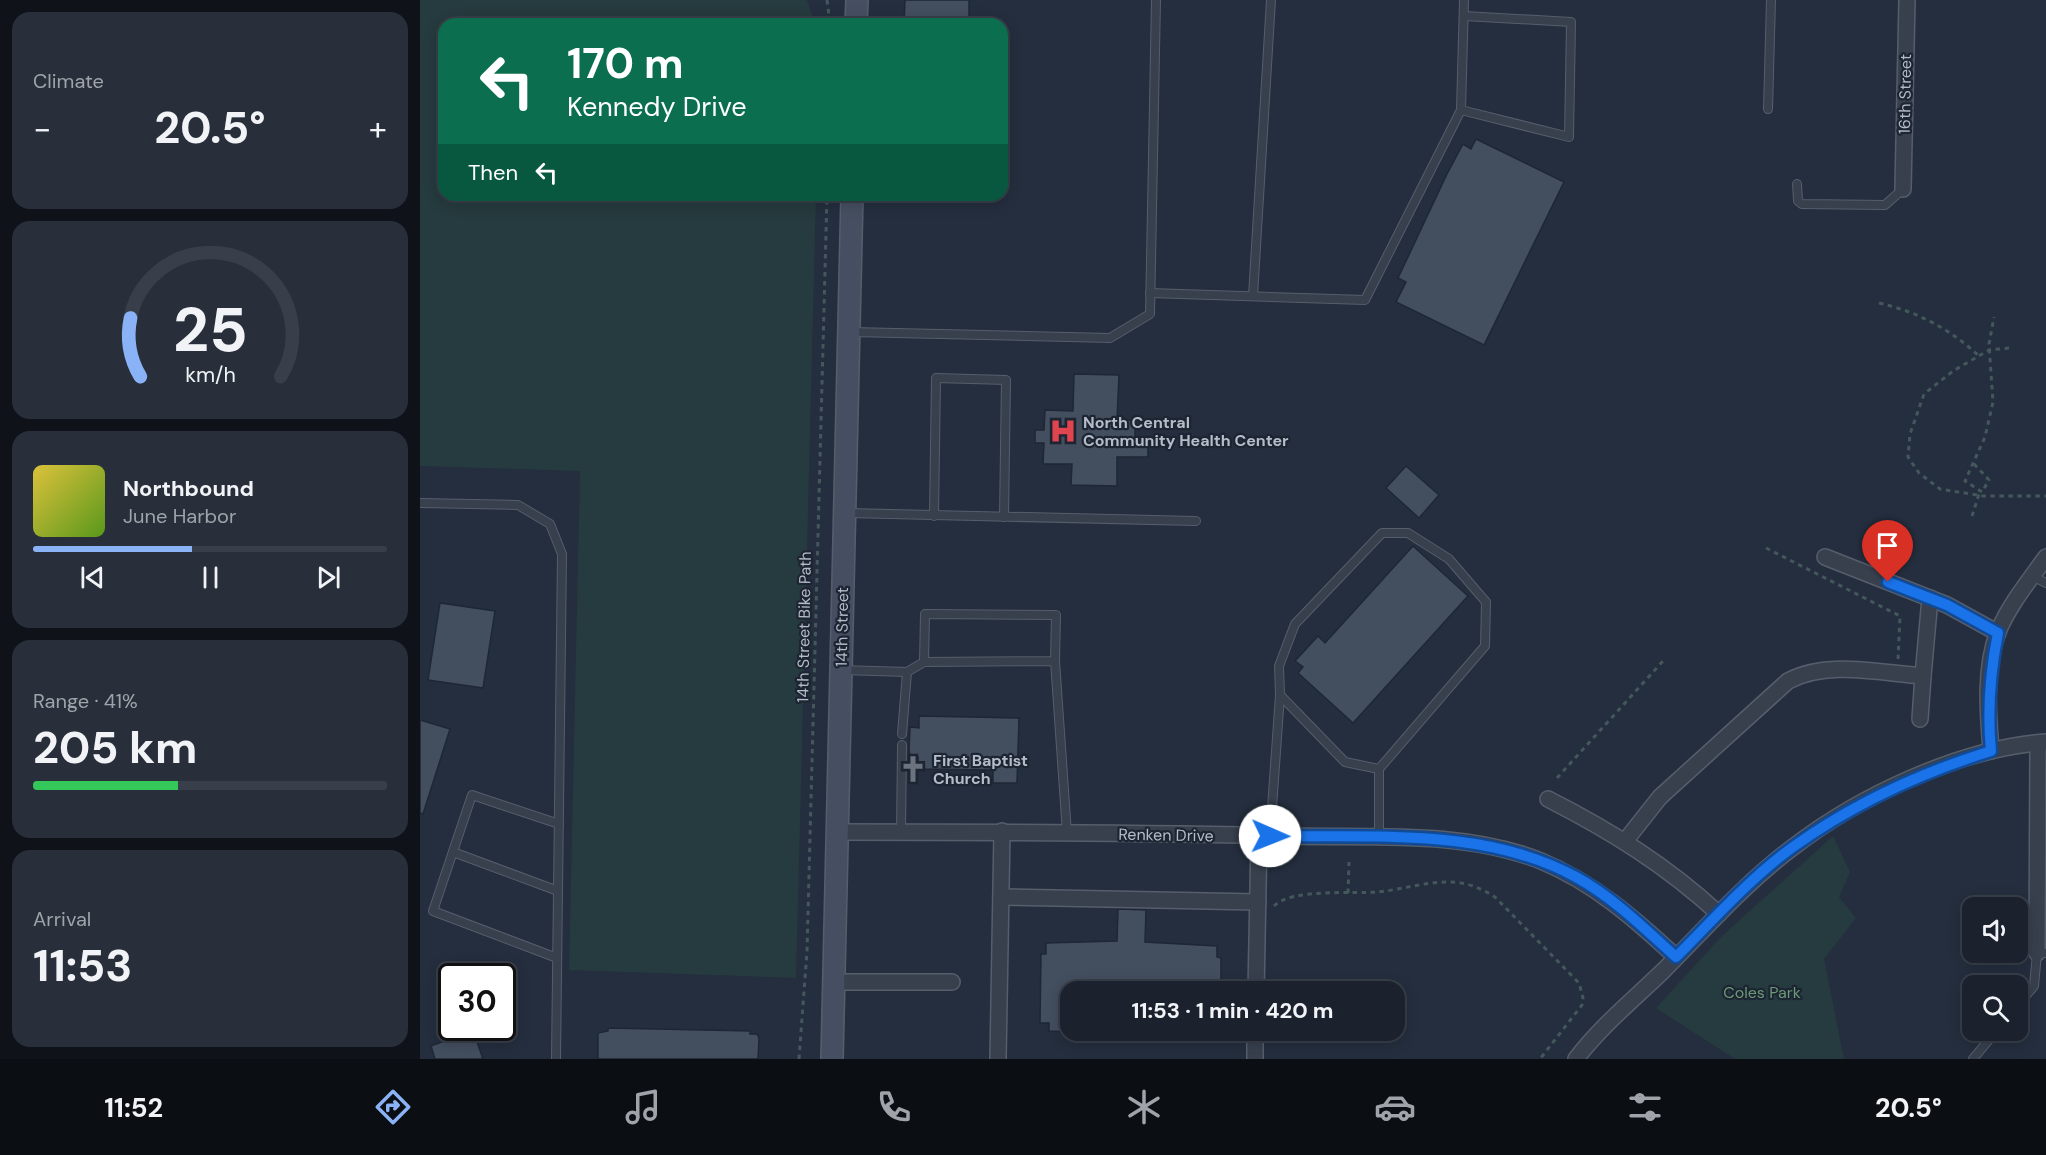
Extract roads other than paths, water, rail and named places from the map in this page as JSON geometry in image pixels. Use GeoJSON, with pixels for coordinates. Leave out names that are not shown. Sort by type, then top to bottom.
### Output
{"type":"FeatureCollection","features":[{"type":"Feature","properties":{"kind":"street"},"geometry":{"type":"LineString","coordinates":[[856,18],[857,0]]}},
{"type":"Feature","properties":{"kind":"street","name":"16th Street"},"geometry":{"type":"LineString","coordinates":[[1902,189],[1907,0]]}},
{"type":"Feature","properties":{"kind":"street","name":"14th Street"},"geometry":{"type":"LineString","coordinates":[[832,1059],[852,201]]}},
{"type":"Feature","properties":{"kind":"street"},"geometry":{"type":"LineString","coordinates":[[1825,557],[1930,598],[1998,633]]}},
{"type":"Feature","properties":{"kind":"street"},"geometry":{"type":"LineString","coordinates":[[1991,751],[1988,711],[1989,675],[1998,633],[2039,580],[2046,557]]}},
{"type":"Feature","properties":{"kind":"street"},"geometry":{"type":"LineString","coordinates":[[1920,719],[1930,598]]}},
{"type":"Feature","properties":{"kind":"street"},"geometry":{"type":"LineString","coordinates":[[1626,840],[1660,797],[1788,681],[1806,672],[1825,669],[1923,676]]}},
{"type":"Feature","properties":{"kind":"street"},"geometry":{"type":"LineString","coordinates":[[1576,1059],[1719,914],[1792,848],[1866,801],[1949,764],[1991,751],[2042,742],[2042,953]]}},
{"type":"Feature","properties":{"kind":"street"},"geometry":{"type":"LineString","coordinates":[[1548,799],[1626,840],[1663,867],[1719,914]]}},
{"type":"Feature","properties":{"kind":"street"},"geometry":{"type":"LineString","coordinates":[[998,1059],[1002,831]]}},
{"type":"Feature","properties":{"kind":"street","name":"Renken Drive"},"geometry":{"type":"LineString","coordinates":[[837,832],[1002,831],[1379,838],[1447,841],[1490,847],[1539,860],[1577,878],[1620,907],[1676,957]]}},
{"type":"Feature","properties":{"kind":"street"},"geometry":{"type":"LineString","coordinates":[[1256,981],[1258,902],[1264,836]]}},
{"type":"Feature","properties":{"kind":"street"},"geometry":{"type":"LineString","coordinates":[[1001,897],[1258,902]]}},
{"type":"Feature","properties":{"kind":"street"},"geometry":{"type":"LineString","coordinates":[[834,982],[952,982]]}},
{"type":"Feature","properties":{"kind":"street"},"geometry":{"type":"LineString","coordinates":[[1254,1059],[1255,1041]]}},
{"type":"Feature","properties":{"kind":"lane"},"geometry":{"type":"LineString","coordinates":[[849,332],[1110,338],[1150,314],[1156,0]]}},
{"type":"Feature","properties":{"kind":"lane"},"geometry":{"type":"LineString","coordinates":[[1253,296],[1271,0]]}},
{"type":"Feature","properties":{"kind":"lane"},"geometry":{"type":"LineString","coordinates":[[1150,293],[1365,300],[1461,110],[1464,0]]}},
{"type":"Feature","properties":{"kind":"lane"},"geometry":{"type":"LineString","coordinates":[[1768,110],[1771,0]]}},
{"type":"Feature","properties":{"kind":"lane"},"geometry":{"type":"LineString","coordinates":[[1461,110],[1569,137],[1571,22],[1464,16]]}},
{"type":"Feature","properties":{"kind":"lane"},"geometry":{"type":"LineString","coordinates":[[1797,184],[1798,201],[1802,204],[1885,205],[1902,189]]}},
{"type":"Feature","properties":{"kind":"lane"},"geometry":{"type":"LineString","coordinates":[[934,516],[936,378],[1006,380],[1004,517]]}},
{"type":"Feature","properties":{"kind":"lane"},"geometry":{"type":"LineString","coordinates":[[420,502],[518,506],[550,524],[562,554],[556,1059]]}},
{"type":"Feature","properties":{"kind":"lane"},"geometry":{"type":"LineString","coordinates":[[845,513],[1196,520]]}},
{"type":"Feature","properties":{"kind":"lane"},"geometry":{"type":"LineString","coordinates":[[1264,836],[1280,695],[1279,666],[1295,624],[1382,533],[1408,534],[1449,559],[1486,602],[1485,646],[1379,770],[1379,838]]}},
{"type":"Feature","properties":{"kind":"lane"},"geometry":{"type":"LineString","coordinates":[[924,662],[925,614],[1056,615],[1055,661],[1067,833]]}},
{"type":"Feature","properties":{"kind":"lane"},"geometry":{"type":"LineString","coordinates":[[841,670],[907,672],[924,662],[1055,661]]}},
{"type":"Feature","properties":{"kind":"lane"},"geometry":{"type":"LineString","coordinates":[[902,734],[907,672]]}},
{"type":"Feature","properties":{"kind":"lane"},"geometry":{"type":"LineString","coordinates":[[1280,695],[1345,762],[1379,770]]}},
{"type":"Feature","properties":{"kind":"lane"},"geometry":{"type":"LineString","coordinates":[[901,832],[902,745]]}},
{"type":"Feature","properties":{"kind":"lane"},"geometry":{"type":"LineString","coordinates":[[557,958],[433,910],[472,795],[559,824]]}},
{"type":"Feature","properties":{"kind":"lane"},"geometry":{"type":"LineString","coordinates":[[453,852],[558,891]]}},
{"type":"Feature","properties":{"kind":"lane"},"geometry":{"type":"LineString","coordinates":[[2028,993],[2034,986],[2042,953]]}},
{"type":"Feature","properties":{"kind":"lane"},"geometry":{"type":"LineString","coordinates":[[1973,1059],[1988,1041]]}},
{"type":"Feature","properties":{"kind":"place","name":"North Central Community Health Center"},"geometry":{"type":"Point","coordinates":[1063,431]}},
{"type":"Feature","properties":{"kind":"place","name":"First Baptist Church"},"geometry":{"type":"Point","coordinates":[913,769]}},
{"type":"Feature","properties":{"kind":"park label","name":"Coles Park"},"geometry":{"type":"Point","coordinates":[1762,992]}}]}
